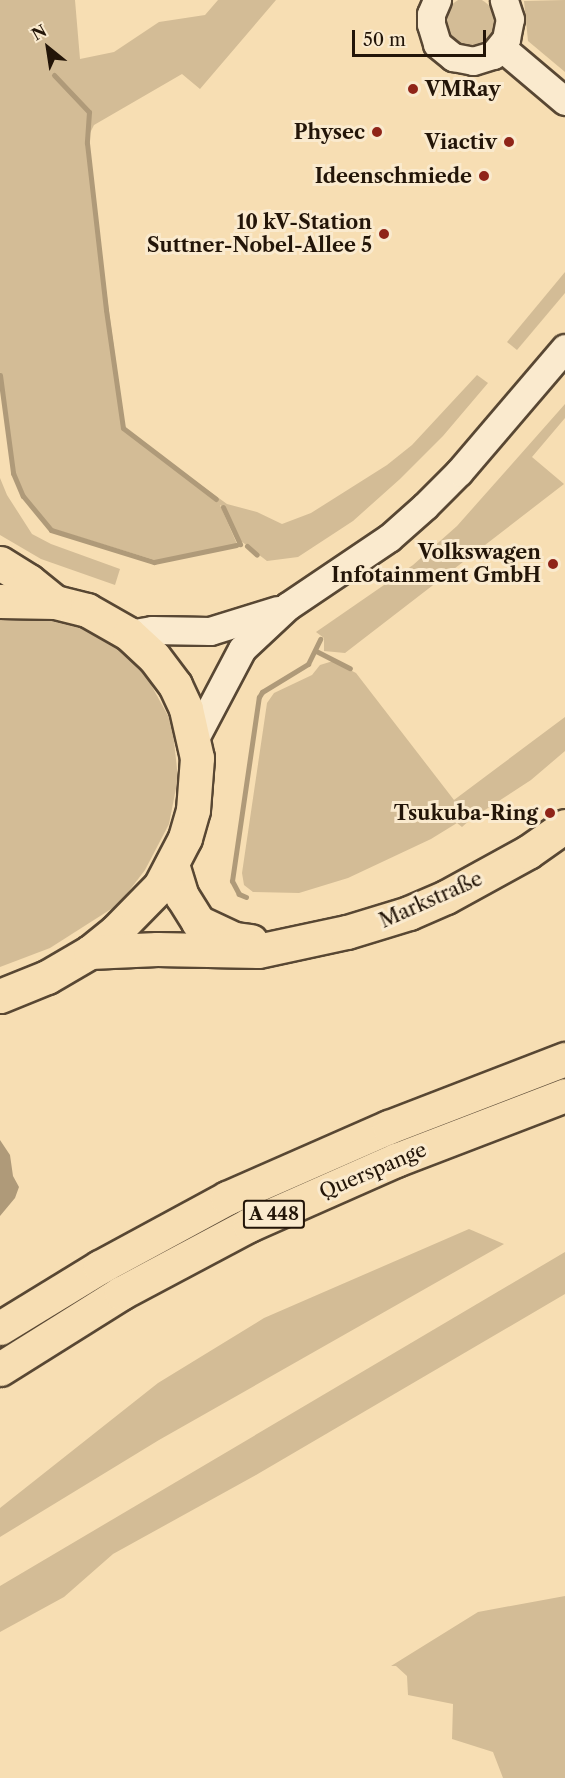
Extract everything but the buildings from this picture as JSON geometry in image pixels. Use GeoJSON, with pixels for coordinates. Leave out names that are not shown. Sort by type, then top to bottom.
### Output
{"type":"FeatureCollection","features":[{"type":"Feature","properties":{"kind":"main road"},"geometry":{"type":"LineString","coordinates":[[0,563],[29,581],[55,603]]}},
{"type":"Feature","properties":{"kind":"main road"},"geometry":{"type":"LineString","coordinates":[[0,601],[55,603],[87,610],[129,634],[154,657],[175,685],[186,710],[194,740],[196,775],[193,810],[185,838],[160,886],[140,909],[90,952],[47,977],[0,996]]}},
{"type":"Feature","properties":{"kind":"main road","name":"Markstraße"},"geometry":{"type":"LineString","coordinates":[[90,952],[157,949],[258,951],[347,933],[409,913],[486,876],[565,826]]}},
{"type":"Feature","properties":{"kind":"main road","name":"Markstraße"},"geometry":{"type":"LineString","coordinates":[[172,864],[182,896],[198,922],[234,939],[285,945]]}},
{"type":"Feature","properties":{"kind":"main road","name":"Querspange"},"geometry":{"type":"LineString","coordinates":[[0,1329],[100,1267],[245,1190],[389,1127],[565,1059]]}},
{"type":"Feature","properties":{"kind":"main road","name":"Querspange"},"geometry":{"type":"LineString","coordinates":[[0,1369],[121,1293],[249,1225],[396,1160],[565,1095]]}},
{"type":"Feature","properties":{"kind":"street"},"geometry":{"type":"LineString","coordinates":[[437,0],[431,14],[431,30],[444,52],[463,61],[473,61],[493,55],[501,47],[510,29],[508,8],[504,0]]}},
{"type":"Feature","properties":{"kind":"street"},"geometry":{"type":"LineString","coordinates":[[501,47],[565,101]]}},
{"type":"Feature","properties":{"kind":"street"},"geometry":{"type":"LineString","coordinates":[[194,740],[242,649],[288,606],[375,548],[425,506],[459,472],[565,348]]}},
{"type":"Feature","properties":{"kind":"street"},"geometry":{"type":"LineString","coordinates":[[129,634],[152,630],[210,631],[288,606]]}},
{"type":"Feature","properties":{"kind":"shaded area"},"geometry":{"type":"Polygon","coordinates":[[[470,-3],[488,4],[495,22],[488,40],[470,47],[452,40],[445,22],[452,4],[470,-3]]]}},
{"type":"Feature","properties":{"kind":"shaded area"},"geometry":{"type":"Polygon","coordinates":[[[0,0],[75,0],[80,59],[114,52],[159,22],[205,15],[218,0],[276,0],[200,89],[182,74],[94,125],[86,141],[125,430],[227,504],[257,512],[282,524],[311,513],[387,465],[412,445],[477,375],[488,383],[443,436],[400,479],[353,521],[298,557],[267,561],[241,541],[225,508],[220,505],[237,544],[158,561],[53,529],[39,517],[21,492],[14,471],[0,372],[0,0]]]}},
{"type":"Feature","properties":{"kind":"shaded area"},"geometry":{"type":"Polygon","coordinates":[[[565,0],[565,72],[528,41],[524,1],[565,0]]]}},
{"type":"Feature","properties":{"kind":"shaded area"},"geometry":{"type":"Polygon","coordinates":[[[565,272],[565,293],[517,350],[507,342],[565,272]]]}},
{"type":"Feature","properties":{"kind":"shaded area"},"geometry":{"type":"Polygon","coordinates":[[[565,404],[565,418],[532,457],[564,484],[345,653],[324,651],[324,638],[316,632],[413,565],[457,526],[565,404]]]}},
{"type":"Feature","properties":{"kind":"shaded area"},"geometry":{"type":"Polygon","coordinates":[[[0,478],[7,495],[32,534],[51,544],[120,569],[115,585],[41,559],[0,535],[0,478]]]}},
{"type":"Feature","properties":{"kind":"shaded area"},"geometry":{"type":"Polygon","coordinates":[[[0,615],[44,616],[90,629],[123,647],[144,672],[172,723],[178,778],[169,824],[145,870],[119,904],[50,948],[0,967],[0,615]]]}},
{"type":"Feature","properties":{"kind":"shaded area"},"geometry":{"type":"Polygon","coordinates":[[[333,661],[356,673],[454,800],[565,717],[565,751],[531,780],[462,827],[457,823],[431,839],[348,878],[299,893],[253,892],[244,885],[242,873],[267,703],[274,693],[312,675],[320,665],[333,661]]]}},
{"type":"Feature","properties":{"kind":"shaded area"},"geometry":{"type":"Polygon","coordinates":[[[0,1140],[10,1155],[13,1176],[19,1187],[15,1198],[0,1216],[0,1140]]]}},
{"type":"Feature","properties":{"kind":"shaded area"},"geometry":{"type":"Polygon","coordinates":[[[469,1229],[504,1244],[159,1440],[0,1537],[0,1508],[158,1383],[264,1318],[469,1229]]]}},
{"type":"Feature","properties":{"kind":"shaded area"},"geometry":{"type":"Polygon","coordinates":[[[565,1252],[565,1294],[256,1475],[113,1554],[64,1597],[0,1632],[0,1586],[565,1252]]]}},
{"type":"Feature","properties":{"kind":"shaded area"},"geometry":{"type":"Polygon","coordinates":[[[565,1596],[565,1778],[503,1778],[493,1752],[452,1739],[453,1704],[408,1695],[407,1676],[396,1666],[391,1666],[478,1612],[565,1596]]]}},
{"type":"Feature","properties":{"kind":"waterway"},"geometry":{"type":"LineString","coordinates":[[54,75],[89,112],[87,143],[106,310],[123,428],[216,499]]}},
{"type":"Feature","properties":{"kind":"waterway"},"geometry":{"type":"LineString","coordinates":[[0,375],[13,473],[23,496],[51,530],[154,562],[236,545]]}},
{"type":"Feature","properties":{"kind":"waterway"},"geometry":{"type":"LineString","coordinates":[[223,507],[240,544]]}},
{"type":"Feature","properties":{"kind":"waterway"},"geometry":{"type":"LineString","coordinates":[[247,546],[257,555]]}},
{"type":"Feature","properties":{"kind":"waterway"},"geometry":{"type":"LineString","coordinates":[[246,897],[239,894],[232,881],[259,697],[262,692],[308,664],[320,639]]}},
{"type":"Feature","properties":{"kind":"waterway"},"geometry":{"type":"LineString","coordinates":[[316,651],[350,668]]}},
{"type":"Feature","properties":{"kind":"place","name":"VMRay"},"geometry":{"type":"Point","coordinates":[413,89]}},
{"type":"Feature","properties":{"kind":"place","name":"Physec"},"geometry":{"type":"Point","coordinates":[377,132]}},
{"type":"Feature","properties":{"kind":"place","name":"Viactiv"},"geometry":{"type":"Point","coordinates":[509,142]}},
{"type":"Feature","properties":{"kind":"place","name":"Ideenschmiede"},"geometry":{"type":"Point","coordinates":[484,176]}},
{"type":"Feature","properties":{"kind":"place","name":"10 kV-Station Suttner-Nobel-Allee 5"},"geometry":{"type":"Point","coordinates":[384,234]}},
{"type":"Feature","properties":{"kind":"place","name":"Volkswagen Infotainment GmbH"},"geometry":{"type":"Point","coordinates":[553,564]}},
{"type":"Feature","properties":{"kind":"place","name":"Tsukuba-Ring"},"geometry":{"type":"Point","coordinates":[550,813]}}]}
